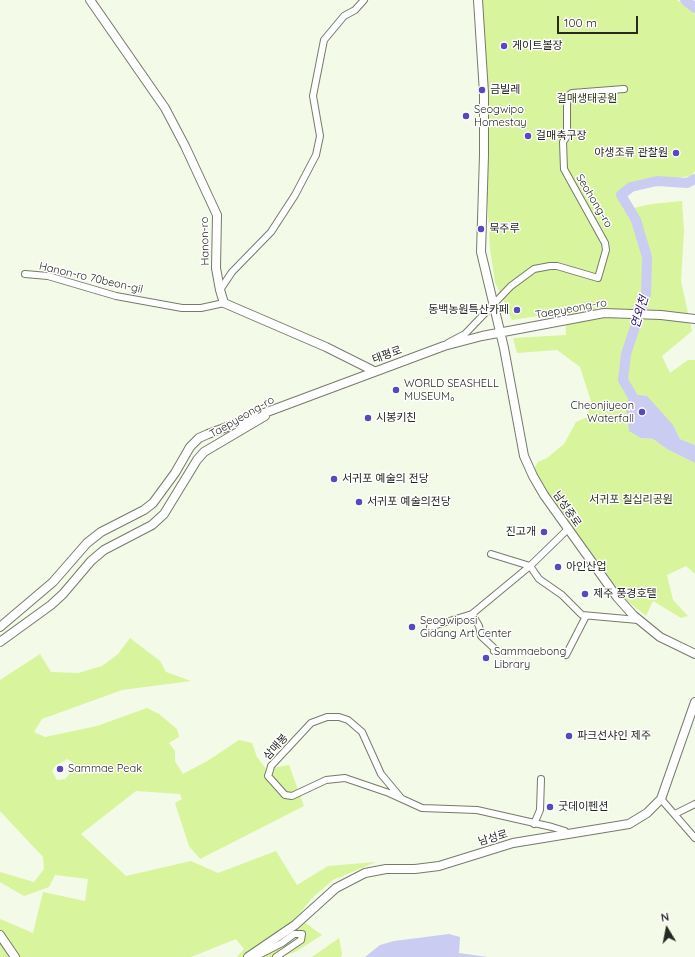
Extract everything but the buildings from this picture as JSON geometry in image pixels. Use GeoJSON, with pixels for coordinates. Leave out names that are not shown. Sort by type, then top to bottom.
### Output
{"type":"FeatureCollection","features":[{"type":"Feature","properties":{"kind":"street","name":"Hanon-ro"},"geometry":{"type":"LineString","coordinates":[[90,0],[165,108],[185,146],[217,215],[216,268],[224,304]]}},
{"type":"Feature","properties":{"kind":"street"},"geometry":{"type":"LineString","coordinates":[[220,290],[232,272],[271,232],[295,195],[316,155],[320,136],[313,96],[324,40],[344,16],[355,10],[364,0]]}},
{"type":"Feature","properties":{"kind":"street"},"geometry":{"type":"LineString","coordinates":[[478,0],[484,93],[481,252],[500,334]]}},
{"type":"Feature","properties":{"kind":"street","name":"Seohong-ro"},"geometry":{"type":"LineString","coordinates":[[493,305],[525,274],[543,266],[557,266],[598,278],[606,250],[605,242],[564,169],[563,142],[567,136],[568,96],[572,93],[624,89]]}},
{"type":"Feature","properties":{"kind":"street","name":"Hanon-ro 70beon-gil"},"geometry":{"type":"LineString","coordinates":[[24,274],[48,276],[116,296],[182,308],[201,308],[224,304]]}},
{"type":"Feature","properties":{"kind":"street"},"geometry":{"type":"LineString","coordinates":[[224,304],[326,347],[374,371]]}},
{"type":"Feature","properties":{"kind":"street"},"geometry":{"type":"LineString","coordinates":[[444,346],[465,334],[493,305]]}},
{"type":"Feature","properties":{"kind":"street","name":"Taepyeong-ro"},"geometry":{"type":"LineString","coordinates":[[500,334],[592,315],[621,313],[661,315],[695,319]]}},
{"type":"Feature","properties":{"kind":"street","name":"태평로"},"geometry":{"type":"LineString","coordinates":[[284,406],[444,346],[482,336],[500,334]]}},
{"type":"Feature","properties":{"kind":"street","name":"남성중로"},"geometry":{"type":"LineString","coordinates":[[500,334],[524,456],[544,495],[617,597],[638,620],[660,637],[693,652]]}},
{"type":"Feature","properties":{"kind":"street","name":"Taepyeong-ro"},"geometry":{"type":"LineString","coordinates":[[0,627],[53,582],[87,543],[101,532],[144,510],[153,503],[175,473],[190,447],[199,438],[264,411],[284,406]]}},
{"type":"Feature","properties":{"kind":"street","name":"Taepyeong-ro"},"geometry":{"type":"LineString","coordinates":[[0,642],[51,605],[63,594],[91,561],[104,550],[152,525],[164,514],[197,460],[204,452],[284,406]]}},
{"type":"Feature","properties":{"kind":"street"},"geometry":{"type":"LineString","coordinates":[[430,627],[472,614],[530,566],[568,529]]}},
{"type":"Feature","properties":{"kind":"street"},"geometry":{"type":"LineString","coordinates":[[491,554],[530,566],[539,579],[562,595],[582,615],[638,620]]}},
{"type":"Feature","properties":{"kind":"street"},"geometry":{"type":"LineString","coordinates":[[472,614],[479,626],[481,636],[495,649],[494,651]]}},
{"type":"Feature","properties":{"kind":"street"},"geometry":{"type":"LineString","coordinates":[[566,655],[586,616]]}},
{"type":"Feature","properties":{"kind":"street","name":"남성로"},"geometry":{"type":"LineString","coordinates":[[248,957],[304,918],[336,888],[365,873],[386,869],[415,869],[439,866],[513,843],[629,824],[647,813],[661,798],[693,718],[695,702]]}},
{"type":"Feature","properties":{"kind":"street","name":"삼매봉"},"geometry":{"type":"LineString","coordinates":[[401,798],[381,774],[362,732],[348,720],[339,717],[327,717],[311,724],[271,766],[268,776],[285,795],[292,796],[326,780],[345,778],[401,798],[422,808],[477,810],[558,829],[565,831],[565,834]]}},
{"type":"Feature","properties":{"kind":"street"},"geometry":{"type":"LineString","coordinates":[[534,824],[540,810],[541,779]]}},
{"type":"Feature","properties":{"kind":"street"},"geometry":{"type":"LineString","coordinates":[[661,798],[675,814],[691,828],[695,838]]}},
{"type":"Feature","properties":{"kind":"street"},"geometry":{"type":"LineString","coordinates":[[675,814],[695,804]]}},
{"type":"Feature","properties":{"kind":"street"},"geometry":{"type":"LineString","coordinates":[[255,957],[282,943],[294,934],[302,934],[301,940],[276,957]]}},
{"type":"Feature","properties":{"kind":"street"},"geometry":{"type":"LineString","coordinates":[[0,935],[15,957]]}},
{"type":"Feature","properties":{"kind":"green space"},"geometry":{"type":"Polygon","coordinates":[[[481,0],[677,0],[691,9],[695,14],[695,171],[691,176],[643,182],[618,193],[624,210],[652,204],[682,201],[684,231],[681,281],[692,331],[662,356],[670,373],[688,360],[695,360],[695,445],[680,439],[673,425],[641,438],[653,439],[667,449],[695,463],[695,574],[686,566],[667,575],[673,600],[688,616],[681,618],[653,601],[646,616],[627,601],[532,473],[538,462],[547,458],[564,444],[576,422],[587,417],[591,401],[580,367],[557,350],[517,353],[513,338],[566,335],[565,312],[512,320],[495,282],[490,249],[487,196],[489,118],[481,0]]]}},
{"type":"Feature","properties":{"kind":"green space"},"geometry":{"type":"Polygon","coordinates":[[[130,638],[160,661],[166,672],[191,681],[122,690],[42,719],[34,732],[45,737],[97,726],[147,708],[159,714],[177,729],[179,737],[169,743],[175,751],[175,761],[183,774],[209,760],[239,740],[252,743],[257,757],[266,769],[289,765],[304,806],[200,859],[189,846],[175,803],[182,799],[180,794],[136,791],[81,834],[126,876],[191,861],[218,873],[276,851],[297,885],[328,866],[376,862],[333,880],[312,898],[297,917],[322,935],[295,952],[280,957],[237,957],[244,949],[236,939],[191,957],[0,957],[0,919],[33,933],[43,892],[85,901],[88,879],[55,875],[49,887],[24,896],[0,882],[0,872],[34,882],[44,869],[43,857],[0,811],[0,680],[40,654],[51,672],[78,673],[102,666],[118,654],[130,638]],[[67,759],[55,766],[52,771],[57,780],[65,779],[75,768],[72,762],[67,759]]]}},
{"type":"Feature","properties":{"kind":"green space"},"geometry":{"type":"Polygon","coordinates":[[[339,938],[342,954],[341,957],[312,957],[339,938]]]}},
{"type":"Feature","properties":{"kind":"water"},"geometry":{"type":"Polygon","coordinates":[[[630,394],[647,396],[673,425],[680,439],[695,445],[695,463],[667,449],[653,439],[641,438],[629,431],[626,407],[630,394]]]}},
{"type":"Feature","properties":{"kind":"water"},"geometry":{"type":"Polygon","coordinates":[[[449,934],[460,937],[459,953],[488,957],[365,957],[380,945],[394,941],[449,934]]]}},
{"type":"Feature","properties":{"kind":"waterway","name":"연외천"},"geometry":{"type":"LineString","coordinates":[[685,0],[695,8]]}},
{"type":"Feature","properties":{"kind":"waterway","name":"연외천"},"geometry":{"type":"LineString","coordinates":[[637,404],[623,380],[626,354],[646,294],[647,257],[636,220],[621,195],[631,187],[657,181],[687,183],[695,179]]}},
{"type":"Feature","properties":{"kind":"place","name":"게이트볼장"},"geometry":{"type":"Point","coordinates":[504,46]}},
{"type":"Feature","properties":{"kind":"place","name":"금빌레"},"geometry":{"type":"Point","coordinates":[482,90]}},
{"type":"Feature","properties":{"kind":"place","name":"Seogwipo Homestay"},"geometry":{"type":"Point","coordinates":[466,116]}},
{"type":"Feature","properties":{"kind":"place","name":"걸매축구장"},"geometry":{"type":"Point","coordinates":[528,136]}},
{"type":"Feature","properties":{"kind":"place","name":"야생조류 관찰원"},"geometry":{"type":"Point","coordinates":[676,153]}},
{"type":"Feature","properties":{"kind":"place","name":"묵주루"},"geometry":{"type":"Point","coordinates":[481,229]}},
{"type":"Feature","properties":{"kind":"place","name":"동백농원특산카페"},"geometry":{"type":"Point","coordinates":[517,310]}},
{"type":"Feature","properties":{"kind":"place","name":"WORLD SEASHELL MUSEUM。"},"geometry":{"type":"Point","coordinates":[396,390]}},
{"type":"Feature","properties":{"kind":"place","name":"Cheonjiyeon Waterfall"},"geometry":{"type":"Point","coordinates":[642,412]}},
{"type":"Feature","properties":{"kind":"place","name":"시봉키친"},"geometry":{"type":"Point","coordinates":[368,418]}},
{"type":"Feature","properties":{"kind":"place","name":"서귀포 예술의 전당"},"geometry":{"type":"Point","coordinates":[334,479]}},
{"type":"Feature","properties":{"kind":"place","name":"서귀포 예술의전당"},"geometry":{"type":"Point","coordinates":[359,502]}},
{"type":"Feature","properties":{"kind":"place","name":"진고개"},"geometry":{"type":"Point","coordinates":[544,532]}},
{"type":"Feature","properties":{"kind":"place","name":"아인산업"},"geometry":{"type":"Point","coordinates":[558,567]}},
{"type":"Feature","properties":{"kind":"place","name":"제주 풍경호텔"},"geometry":{"type":"Point","coordinates":[585,594]}},
{"type":"Feature","properties":{"kind":"place","name":"Seogwiposi Gidang Art Center"},"geometry":{"type":"Point","coordinates":[412,627]}},
{"type":"Feature","properties":{"kind":"place","name":"Sammaebong Library"},"geometry":{"type":"Point","coordinates":[486,658]}},
{"type":"Feature","properties":{"kind":"place","name":"파크선샤인 제주"},"geometry":{"type":"Point","coordinates":[569,736]}},
{"type":"Feature","properties":{"kind":"place","name":"Sammae Peak"},"geometry":{"type":"Point","coordinates":[60,769]}},
{"type":"Feature","properties":{"kind":"place","name":"굿데이펜션"},"geometry":{"type":"Point","coordinates":[550,807]}},
{"type":"Feature","properties":{"kind":"park label","name":"걸매생태공원"},"geometry":{"type":"Point","coordinates":[587,99]}},
{"type":"Feature","properties":{"kind":"park label","name":"서귀포 칠십리공원"},"geometry":{"type":"Point","coordinates":[631,500]}}]}
